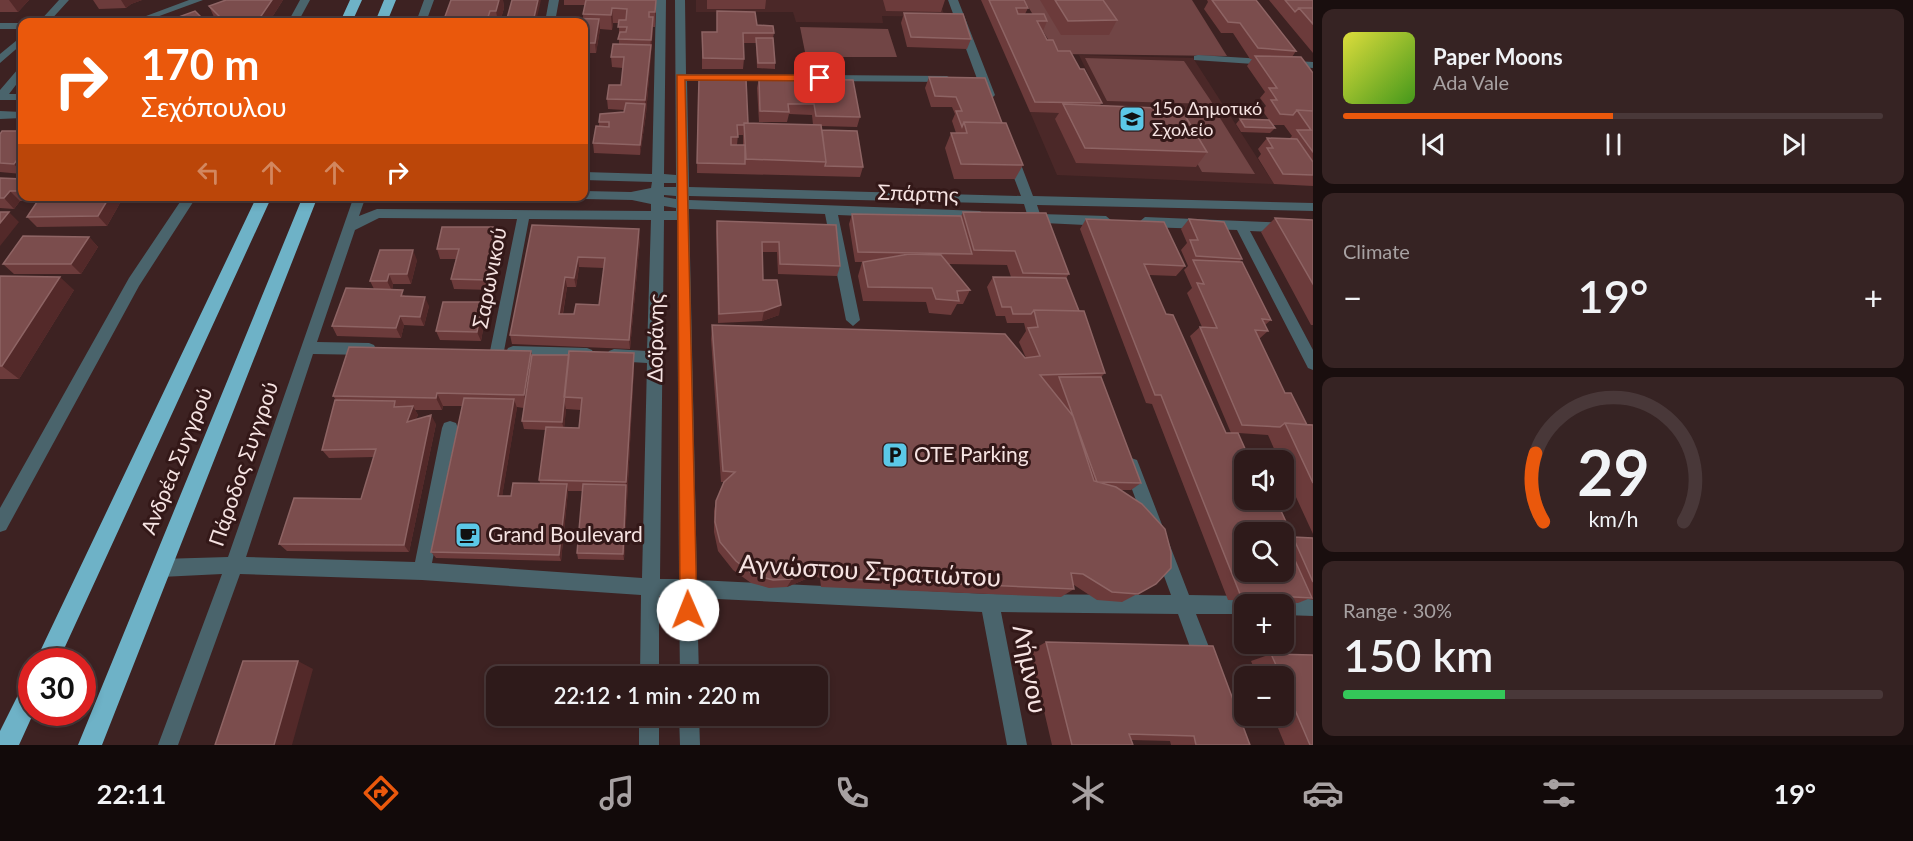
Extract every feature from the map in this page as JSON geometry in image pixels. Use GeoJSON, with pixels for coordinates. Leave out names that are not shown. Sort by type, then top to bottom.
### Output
{"type":"FeatureCollection","features":[{"type":"Feature","properties":{"kind":"highway"},"geometry":{"type":"LineString","coordinates":[[348,18],[356,0]]}},
{"type":"Feature","properties":{"kind":"highway"},"geometry":{"type":"LineString","coordinates":[[383,18],[390,0]]}},
{"type":"Feature","properties":{"kind":"highway","name":"Ανδρέα Συγγρού"},"geometry":{"type":"LineString","coordinates":[[53,648],[263,201]]}},
{"type":"Feature","properties":{"kind":"highway","name":"Ανδρέα Συγγρού"},"geometry":{"type":"LineString","coordinates":[[90,745],[309,201]]}},
{"type":"Feature","properties":{"kind":"highway"},"geometry":{"type":"LineString","coordinates":[[6,745],[18,720]]}},
{"type":"Feature","properties":{"kind":"street"},"geometry":{"type":"LineString","coordinates":[[48,18],[64,0]]}},
{"type":"Feature","properties":{"kind":"street"},"geometry":{"type":"LineString","coordinates":[[146,18],[198,0]]}},
{"type":"Feature","properties":{"kind":"street"},"geometry":{"type":"LineString","coordinates":[[295,18],[305,0]]}},
{"type":"Feature","properties":{"kind":"street"},"geometry":{"type":"LineString","coordinates":[[422,18],[429,0]]}},
{"type":"Feature","properties":{"kind":"street"},"geometry":{"type":"LineString","coordinates":[[551,18],[554,0]]}},
{"type":"Feature","properties":{"kind":"street","name":"Δοϊράνης"},"geometry":{"type":"LineString","coordinates":[[649,666],[662,0]]}},
{"type":"Feature","properties":{"kind":"street","name":"Δοϊράνης"},"geometry":{"type":"LineString","coordinates":[[680,0],[689,666]]}},
{"type":"Feature","properties":{"kind":"street"},"geometry":{"type":"LineString","coordinates":[[953,0],[971,79],[994,110]]}},
{"type":"Feature","properties":{"kind":"street"},"geometry":{"type":"LineString","coordinates":[[0,26],[18,26]]}},
{"type":"Feature","properties":{"kind":"street"},"geometry":{"type":"LineString","coordinates":[[0,60],[18,43]]}},
{"type":"Feature","properties":{"kind":"street"},"geometry":{"type":"LineString","coordinates":[[1198,58],[1298,59],[1313,65]]}},
{"type":"Feature","properties":{"kind":"street"},"geometry":{"type":"LineString","coordinates":[[1298,59],[1313,79]]}},
{"type":"Feature","properties":{"kind":"street"},"geometry":{"type":"LineString","coordinates":[[0,97],[18,76]]}},
{"type":"Feature","properties":{"kind":"street"},"geometry":{"type":"LineString","coordinates":[[680,77],[971,79]]}},
{"type":"Feature","properties":{"kind":"street"},"geometry":{"type":"LineString","coordinates":[[0,97],[18,97]]}},
{"type":"Feature","properties":{"kind":"street"},"geometry":{"type":"LineString","coordinates":[[0,115],[18,115]]}},
{"type":"Feature","properties":{"kind":"street"},"geometry":{"type":"LineString","coordinates":[[1006,140],[1044,240]]}},
{"type":"Feature","properties":{"kind":"street","name":"Σπάρτης"},"geometry":{"type":"LineString","coordinates":[[588,177],[657,197]]}},
{"type":"Feature","properties":{"kind":"street","name":"Σπάρτης"},"geometry":{"type":"LineString","coordinates":[[588,195],[681,198],[1028,200],[1313,207]]}},
{"type":"Feature","properties":{"kind":"street","name":"Σπάρτης"},"geometry":{"type":"LineString","coordinates":[[350,227],[377,213],[524,213],[657,197],[831,210],[990,216]]}},
{"type":"Feature","properties":{"kind":"street"},"geometry":{"type":"LineString","coordinates":[[0,524],[6,503],[134,282],[188,201]]}},
{"type":"Feature","properties":{"kind":"street","name":"Πάροδος Συγγρού"},"geometry":{"type":"LineString","coordinates":[[168,745],[234,566],[358,201]]}},
{"type":"Feature","properties":{"kind":"street"},"geometry":{"type":"LineString","coordinates":[[831,210],[853,320]]}},
{"type":"Feature","properties":{"kind":"street","name":"Σαρωνικού"},"geometry":{"type":"LineString","coordinates":[[524,213],[491,351],[656,357]]}},
{"type":"Feature","properties":{"kind":"street"},"geometry":{"type":"LineString","coordinates":[[1012,217],[1313,229]]}},
{"type":"Feature","properties":{"kind":"street"},"geometry":{"type":"LineString","coordinates":[[1241,226],[1313,364]]}},
{"type":"Feature","properties":{"kind":"street"},"geometry":{"type":"LineString","coordinates":[[307,348],[390,349]]}},
{"type":"Feature","properties":{"kind":"street"},"geometry":{"type":"LineString","coordinates":[[422,571],[450,428]]}},
{"type":"Feature","properties":{"kind":"street"},"geometry":{"type":"LineString","coordinates":[[1125,451],[1211,680]]}},
{"type":"Feature","properties":{"kind":"street","name":"Αγνώστου Στρατιώτου"},"geometry":{"type":"LineString","coordinates":[[161,568],[234,566],[422,571],[649,587],[990,603],[1234,605]]}},
{"type":"Feature","properties":{"kind":"street","name":"Λήμνου"},"geometry":{"type":"LineString","coordinates":[[990,603],[1017,745]]}},
{"type":"Feature","properties":{"kind":"street"},"geometry":{"type":"LineString","coordinates":[[1294,606],[1313,607]]}},
{"type":"Feature","properties":{"kind":"street"},"geometry":{"type":"LineString","coordinates":[[649,726],[649,745]]}},
{"type":"Feature","properties":{"kind":"street"},"geometry":{"type":"LineString","coordinates":[[689,726],[690,745]]}},
{"type":"Feature","properties":{"kind":"shaded area"},"geometry":{"type":"Polygon","coordinates":[[[696,0],[939,0],[945,17],[882,16],[883,23],[796,22],[793,12],[696,12],[696,0]]]}},
{"type":"Feature","properties":{"kind":"shaded area"},"geometry":{"type":"Polygon","coordinates":[[[1024,0],[1192,0],[1227,56],[1057,54],[1024,0]]]}},
{"type":"Feature","properties":{"kind":"shaded area"},"geometry":{"type":"Polygon","coordinates":[[[800,27],[888,29],[897,57],[806,57],[800,27]]]}},
{"type":"Feature","properties":{"kind":"shaded area","name":"15ο Δημοτικό Σχολείο"},"geometry":{"type":"Polygon","coordinates":[[[1079,55],[1193,58],[1274,184],[1057,175],[1030,112],[1107,113],[1079,55]]]}},
{"type":"Feature","properties":{"kind":"shaded area"},"geometry":{"type":"Polygon","coordinates":[[[1085,58],[1184,61],[1213,104],[1107,101],[1085,58]]]}},
{"type":"Feature","properties":{"kind":"shaded area"},"geometry":{"type":"Polygon","coordinates":[[[1166,108],[1215,110],[1255,174],[1202,172],[1166,108]]]}},
{"type":"Feature","properties":{"kind":"building"},"geometry":{"type":"Polygon","coordinates":[[[226,0],[272,0],[260,18],[221,18],[209,6],[226,0]]]}},
{"type":"Feature","properties":{"kind":"building"},"geometry":{"type":"Polygon","coordinates":[[[451,0],[499,0],[496,11],[490,11],[488,17],[495,18],[444,18],[451,0]]]}},
{"type":"Feature","properties":{"kind":"building"},"geometry":{"type":"Polygon","coordinates":[[[512,0],[538,0],[534,18],[507,18],[512,0]]]}},
{"type":"Feature","properties":{"kind":"building"},"geometry":{"type":"Polygon","coordinates":[[[586,0],[656,0],[655,12],[649,12],[649,17],[653,17],[651,40],[618,39],[620,32],[626,32],[627,27],[618,27],[619,20],[626,20],[627,9],[612,8],[611,15],[583,14],[586,0]]]}},
{"type":"Feature","properties":{"kind":"building"},"geometry":{"type":"Polygon","coordinates":[[[989,0],[1024,0],[1028,8],[1016,8],[1018,14],[1044,14],[1047,21],[1037,21],[1047,40],[1053,40],[1058,51],[1070,51],[1080,69],[1084,69],[1102,103],[1035,102],[989,0]]]}},
{"type":"Feature","properties":{"kind":"building"},"geometry":{"type":"Polygon","coordinates":[[[1055,0],[1103,0],[1117,20],[1068,21],[1055,0]]]}},
{"type":"Feature","properties":{"kind":"building"},"geometry":{"type":"Polygon","coordinates":[[[1212,0],[1256,0],[1296,51],[1258,48],[1240,23],[1228,22],[1212,0]]]}},
{"type":"Feature","properties":{"kind":"building"},"geometry":{"type":"Polygon","coordinates":[[[1285,0],[1313,0],[1313,8],[1299,8],[1295,12],[1285,0]]]}},
{"type":"Feature","properties":{"kind":"building"},"geometry":{"type":"Polygon","coordinates":[[[1299,8],[1313,8],[1313,24],[1299,8]]]}},
{"type":"Feature","properties":{"kind":"building"},"geometry":{"type":"Polygon","coordinates":[[[195,11],[202,18],[176,18],[195,11]]]}},
{"type":"Feature","properties":{"kind":"building"},"geometry":{"type":"Polygon","coordinates":[[[717,11],[755,12],[757,25],[773,26],[774,33],[743,33],[744,59],[703,58],[702,32],[717,32],[717,11]]]}},
{"type":"Feature","properties":{"kind":"building"},"geometry":{"type":"Polygon","coordinates":[[[904,13],[963,14],[971,39],[911,37],[904,13]]]}},
{"type":"Feature","properties":{"kind":"building"},"geometry":{"type":"Polygon","coordinates":[[[588,19],[599,19],[595,43],[588,43],[588,19]]]}},
{"type":"Feature","properties":{"kind":"building"},"geometry":{"type":"Polygon","coordinates":[[[756,38],[773,38],[775,63],[758,63],[756,38]]]}},
{"type":"Feature","properties":{"kind":"building"},"geometry":{"type":"Polygon","coordinates":[[[613,44],[651,45],[645,100],[607,99],[609,85],[621,85],[624,57],[611,57],[613,44]]]}},
{"type":"Feature","properties":{"kind":"building"},"geometry":{"type":"Polygon","coordinates":[[[1255,56],[1301,57],[1313,73],[1313,111],[1297,110],[1293,115],[1280,114],[1271,100],[1277,100],[1269,88],[1277,88],[1255,56]]]}},
{"type":"Feature","properties":{"kind":"building"},"geometry":{"type":"Polygon","coordinates":[[[929,77],[985,78],[1002,123],[964,122],[962,127],[956,111],[962,111],[956,97],[935,96],[929,77]]]}},
{"type":"Feature","properties":{"kind":"building"},"geometry":{"type":"Polygon","coordinates":[[[699,78],[746,79],[748,123],[737,125],[738,137],[731,137],[731,145],[745,145],[745,164],[697,163],[699,78]]]}},
{"type":"Feature","properties":{"kind":"building"},"geometry":{"type":"Polygon","coordinates":[[[759,78],[853,80],[860,117],[816,116],[814,104],[788,104],[789,112],[760,111],[759,78]]]}},
{"type":"Feature","properties":{"kind":"building"},"geometry":{"type":"Polygon","coordinates":[[[626,103],[645,104],[640,145],[593,143],[596,126],[609,127],[609,122],[599,122],[600,114],[624,112],[626,103]]]}},
{"type":"Feature","properties":{"kind":"building"},"geometry":{"type":"Polygon","coordinates":[[[1063,104],[1181,109],[1207,152],[1085,148],[1063,104]]]}},
{"type":"Feature","properties":{"kind":"building"},"geometry":{"type":"Polygon","coordinates":[[[1297,110],[1313,111],[1313,152],[1297,130],[1311,130],[1297,110]]]}},
{"type":"Feature","properties":{"kind":"building"},"geometry":{"type":"Polygon","coordinates":[[[1240,119],[1269,120],[1275,128],[1245,127],[1240,119]]]}},
{"type":"Feature","properties":{"kind":"building"},"geometry":{"type":"Polygon","coordinates":[[[964,122],[1006,123],[1023,165],[961,164],[951,133],[967,133],[964,122]]]}},
{"type":"Feature","properties":{"kind":"building"},"geometry":{"type":"Polygon","coordinates":[[[744,123],[821,125],[826,162],[746,159],[744,123]]]}},
{"type":"Feature","properties":{"kind":"building"},"geometry":{"type":"Polygon","coordinates":[[[822,130],[857,131],[863,167],[825,166],[822,130]]]}},
{"type":"Feature","properties":{"kind":"building"},"geometry":{"type":"Polygon","coordinates":[[[2,131],[18,131],[18,158],[14,164],[0,163],[0,134],[2,131]]]}},
{"type":"Feature","properties":{"kind":"building"},"geometry":{"type":"Polygon","coordinates":[[[1267,138],[1297,139],[1313,162],[1313,175],[1283,174],[1267,148],[1273,148],[1267,138]]]}},
{"type":"Feature","properties":{"kind":"building"},"geometry":{"type":"Polygon","coordinates":[[[0,178],[18,179],[17,191],[10,191],[4,198],[0,198],[0,178]]]}},
{"type":"Feature","properties":{"kind":"building"},"geometry":{"type":"Polygon","coordinates":[[[38,201],[107,201],[98,216],[27,217],[38,201]]]}},
{"type":"Feature","properties":{"kind":"building"},"geometry":{"type":"Polygon","coordinates":[[[0,212],[9,212],[0,223],[0,212]]]}},
{"type":"Feature","properties":{"kind":"building"},"geometry":{"type":"Polygon","coordinates":[[[963,212],[1046,213],[1069,274],[1023,273],[1015,251],[974,250],[963,212]]]}},
{"type":"Feature","properties":{"kind":"building"},"geometry":{"type":"Polygon","coordinates":[[[852,214],[961,216],[972,254],[858,252],[852,214]]]}},
{"type":"Feature","properties":{"kind":"building"},"geometry":{"type":"Polygon","coordinates":[[[1275,218],[1313,220],[1313,284],[1275,218]]]}},
{"type":"Feature","properties":{"kind":"building"},"geometry":{"type":"Polygon","coordinates":[[[1086,219],[1164,222],[1185,266],[1144,264],[1166,314],[1173,315],[1226,433],[1238,433],[1246,450],[1234,450],[1234,510],[1281,510],[1286,522],[1234,522],[1234,579],[1161,395],[1155,395],[1086,219]]]}},
{"type":"Feature","properties":{"kind":"building"},"geometry":{"type":"Polygon","coordinates":[[[1189,219],[1224,222],[1242,259],[1196,256],[1190,240],[1198,240],[1189,219]]]}},
{"type":"Feature","properties":{"kind":"building"},"geometry":{"type":"Polygon","coordinates":[[[717,221],[836,225],[840,266],[780,264],[779,242],[762,242],[763,280],[777,280],[781,305],[764,311],[719,314],[717,221]]]}},
{"type":"Feature","properties":{"kind":"building"},"geometry":{"type":"Polygon","coordinates":[[[532,225],[639,229],[629,340],[510,335],[532,225]],[[578,257],[574,278],[565,277],[559,314],[574,314],[576,304],[599,305],[605,258],[578,257]]]}},
{"type":"Feature","properties":{"kind":"building"},"geometry":{"type":"Polygon","coordinates":[[[442,227],[500,227],[488,280],[451,279],[459,249],[437,249],[442,227]]]}},
{"type":"Feature","properties":{"kind":"building"},"geometry":{"type":"Polygon","coordinates":[[[23,236],[89,237],[71,264],[3,264],[23,236]]]}},
{"type":"Feature","properties":{"kind":"building"},"geometry":{"type":"Polygon","coordinates":[[[380,250],[413,250],[407,274],[389,274],[387,281],[370,281],[380,250]]]}},
{"type":"Feature","properties":{"kind":"building"},"geometry":{"type":"Polygon","coordinates":[[[909,254],[941,255],[970,290],[957,291],[959,301],[936,299],[932,288],[868,287],[863,262],[909,254]]]}},
{"type":"Feature","properties":{"kind":"building"},"geometry":{"type":"Polygon","coordinates":[[[1193,260],[1242,262],[1271,320],[1262,319],[1268,331],[1255,330],[1285,393],[1291,393],[1307,425],[1285,423],[1280,427],[1242,425],[1200,327],[1217,328],[1197,283],[1204,284],[1193,260]]]}},
{"type":"Feature","properties":{"kind":"building"},"geometry":{"type":"Polygon","coordinates":[[[0,276],[60,277],[2,366],[0,366],[0,276]]]}},
{"type":"Feature","properties":{"kind":"building"},"geometry":{"type":"Polygon","coordinates":[[[993,277],[1066,278],[1079,311],[1034,310],[1031,314],[1013,314],[1011,307],[1002,307],[993,277]]]}},
{"type":"Feature","properties":{"kind":"building"},"geometry":{"type":"Polygon","coordinates":[[[346,288],[403,290],[401,296],[425,297],[420,317],[400,316],[396,328],[332,326],[346,288]]]}},
{"type":"Feature","properties":{"kind":"building"},"geometry":{"type":"Polygon","coordinates":[[[443,302],[483,302],[477,332],[436,331],[443,302]]]}},
{"type":"Feature","properties":{"kind":"building","name":"OTE Parking"},"geometry":{"type":"Polygon","coordinates":[[[1034,310],[1084,311],[1105,373],[1040,375],[1073,416],[1094,481],[1116,487],[1142,504],[1165,529],[1171,552],[1171,568],[1156,584],[1138,594],[1112,592],[1083,574],[1071,573],[1074,589],[826,578],[825,569],[818,567],[792,579],[773,580],[754,575],[736,561],[720,542],[715,522],[716,501],[724,482],[735,472],[723,471],[712,325],[1005,334],[1025,358],[1040,356],[1028,328],[1038,327],[1034,310]]]}},
{"type":"Feature","properties":{"kind":"building"},"geometry":{"type":"Polygon","coordinates":[[[349,347],[531,351],[524,395],[437,393],[436,398],[333,396],[349,347]]]}},
{"type":"Feature","properties":{"kind":"building"},"geometry":{"type":"Polygon","coordinates":[[[569,351],[634,353],[626,482],[539,480],[546,427],[579,428],[582,398],[564,397],[569,351]]]}},
{"type":"Feature","properties":{"kind":"building"},"geometry":{"type":"Polygon","coordinates":[[[532,355],[569,355],[562,422],[522,421],[532,355]]]}},
{"type":"Feature","properties":{"kind":"building"},"geometry":{"type":"Polygon","coordinates":[[[1059,377],[1101,377],[1141,483],[1097,482],[1059,377]]]}},
{"type":"Feature","properties":{"kind":"building"},"geometry":{"type":"Polygon","coordinates":[[[464,398],[514,399],[498,496],[511,496],[513,483],[567,484],[559,555],[431,552],[464,398]]]}},
{"type":"Feature","properties":{"kind":"building"},"geometry":{"type":"Polygon","coordinates":[[[335,400],[395,401],[394,407],[413,406],[407,422],[431,415],[404,545],[279,544],[294,498],[361,499],[376,449],[322,450],[335,400]]]}},
{"type":"Feature","properties":{"kind":"building"},"geometry":{"type":"Polygon","coordinates":[[[1285,423],[1313,425],[1313,483],[1285,423]]]}},
{"type":"Feature","properties":{"kind":"building"},"geometry":{"type":"Polygon","coordinates":[[[583,484],[626,485],[623,554],[577,553],[583,484]]]}},
{"type":"Feature","properties":{"kind":"building"},"geometry":{"type":"Polygon","coordinates":[[[1294,537],[1313,538],[1313,582],[1294,539],[1294,537]]]}},
{"type":"Feature","properties":{"kind":"building"},"geometry":{"type":"Polygon","coordinates":[[[1294,558],[1312,598],[1294,597],[1294,594],[1240,594],[1235,582],[1294,582],[1294,558]]]}},
{"type":"Feature","properties":{"kind":"building"},"geometry":{"type":"Polygon","coordinates":[[[1046,642],[1213,646],[1234,702],[1234,726],[1243,726],[1250,745],[1196,745],[1194,736],[1129,734],[1133,745],[1072,745],[1046,642]]]}},
{"type":"Feature","properties":{"kind":"building"},"geometry":{"type":"Polygon","coordinates":[[[1271,654],[1313,655],[1313,745],[1310,745],[1294,707],[1294,666],[1276,666],[1271,654]]]}},
{"type":"Feature","properties":{"kind":"building"},"geometry":{"type":"Polygon","coordinates":[[[243,661],[298,661],[274,745],[215,745],[243,661]]]}},
{"type":"Feature","properties":{"kind":"place","name":"15ο Δημοτικό Σχολείο"},"geometry":{"type":"Point","coordinates":[1132,119]}},
{"type":"Feature","properties":{"kind":"place","name":"OTE Parking"},"geometry":{"type":"Point","coordinates":[895,455]}},
{"type":"Feature","properties":{"kind":"place","name":"Grand Boulevard"},"geometry":{"type":"Point","coordinates":[468,535]}},
{"type":"Feature","properties":{"kind":"route"},"geometry":{"type":"LineString","coordinates":[[688,610],[680,77],[820,78]]}}]}
